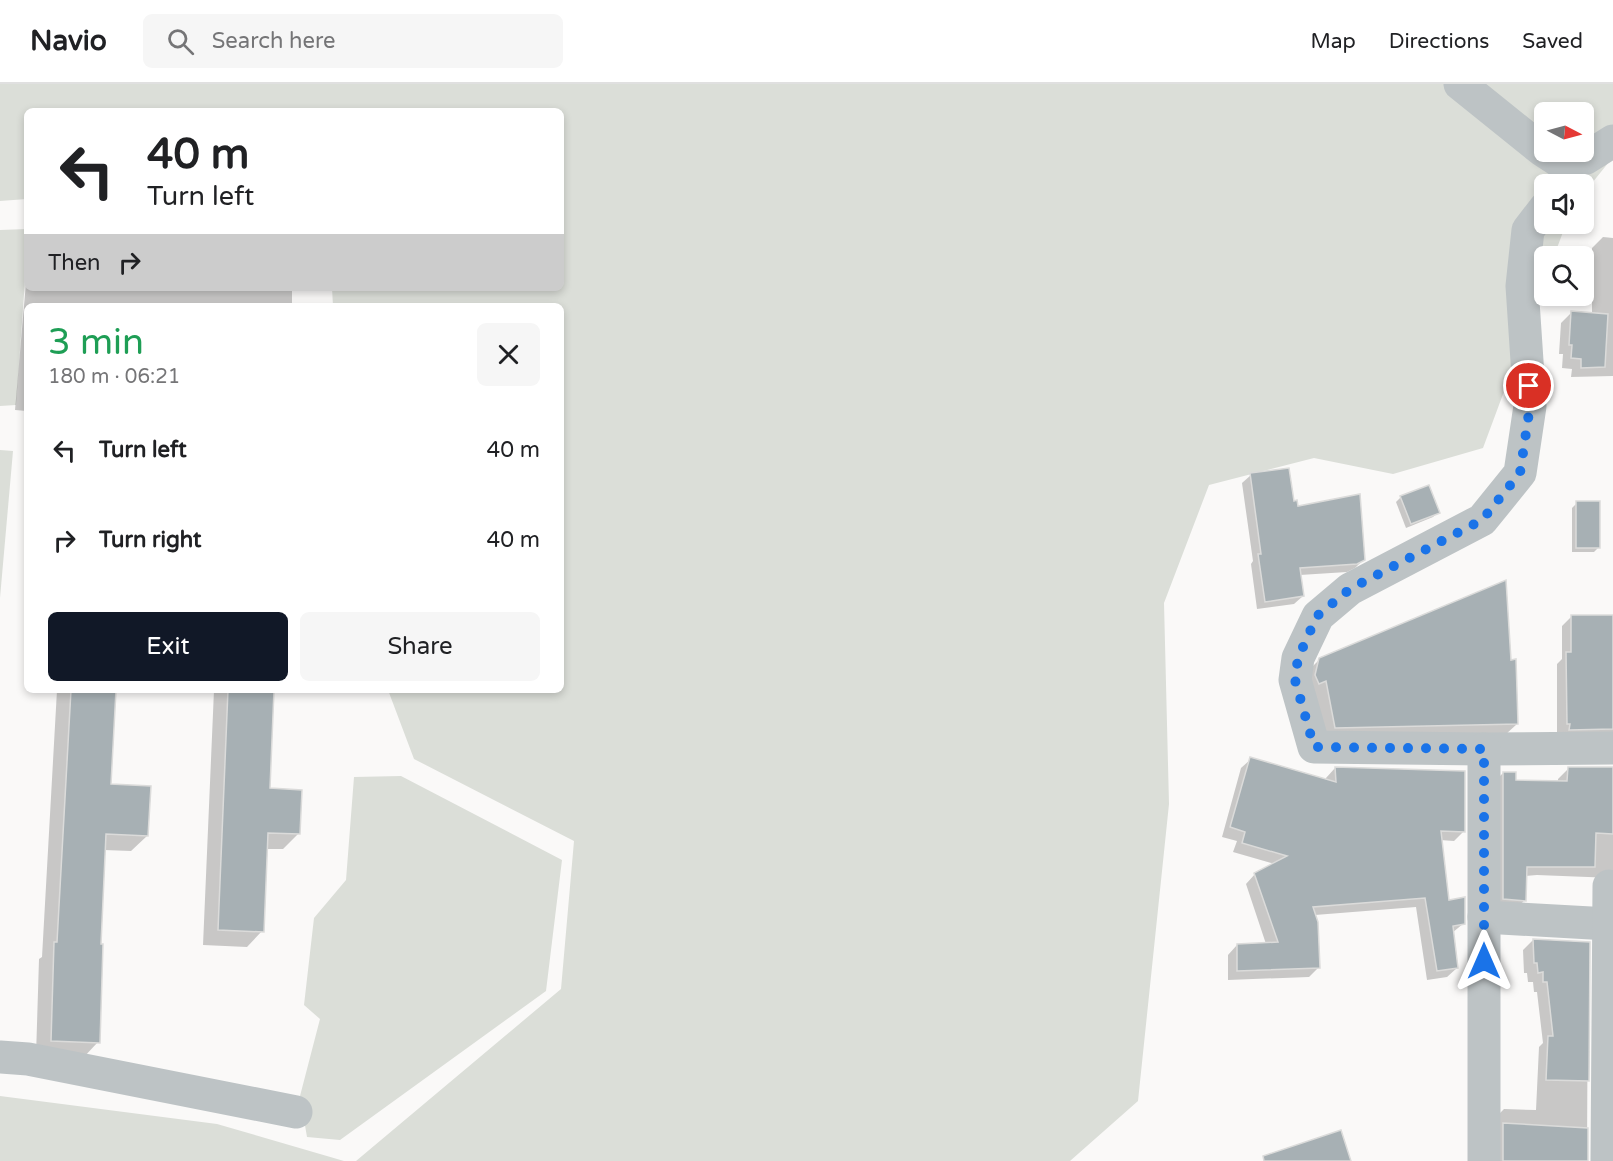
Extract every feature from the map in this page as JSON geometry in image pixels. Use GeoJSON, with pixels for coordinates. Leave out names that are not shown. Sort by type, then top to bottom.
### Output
{"type":"FeatureCollection","features":[{"type":"Feature","properties":{"kind":"street"},"geometry":{"type":"LineString","coordinates":[[1460,84],[1542,150],[1561,174]]}},
{"type":"Feature","properties":{"kind":"street"},"geometry":{"type":"LineString","coordinates":[[1563,174],[1613,141]]}},
{"type":"Feature","properties":{"kind":"street"},"geometry":{"type":"LineString","coordinates":[[1534,222],[1528,230],[1522,286],[1530,406],[1520,473],[1482,520],[1350,589],[1317,616],[1298,658],[1295,680],[1314,747],[1613,748]]}},
{"type":"Feature","properties":{"kind":"street"},"geometry":{"type":"LineString","coordinates":[[1484,749],[1484,1161]]}},
{"type":"Feature","properties":{"kind":"street"},"geometry":{"type":"LineString","coordinates":[[1606,1161],[1609,886]]}},
{"type":"Feature","properties":{"kind":"street"},"geometry":{"type":"LineString","coordinates":[[1484,917],[1609,924]]}},
{"type":"Feature","properties":{"kind":"street"},"geometry":{"type":"LineString","coordinates":[[0,1057],[28,1059],[296,1112]]}},
{"type":"Feature","properties":{"kind":"shaded area"},"geometry":{"type":"Polygon","coordinates":[[[0,84],[1613,84],[1613,157],[1594,181],[1594,174],[1534,174],[1534,234],[1562,234],[1558,246],[1534,246],[1536,306],[1483,448],[1393,474],[1314,458],[1209,485],[1164,603],[1169,804],[1138,1101],[1070,1161],[356,1161],[561,989],[574,841],[414,759],[389,693],[564,693],[564,303],[333,303],[332,291],[564,291],[564,108],[24,108],[24,199],[0,201],[0,84]]]}},
{"type":"Feature","properties":{"kind":"shaded area"},"geometry":{"type":"Polygon","coordinates":[[[24,229],[24,291],[16,405],[0,406],[0,230],[24,229]]]}},
{"type":"Feature","properties":{"kind":"shaded area"},"geometry":{"type":"Polygon","coordinates":[[[0,450],[13,451],[0,598],[0,450]]]}},
{"type":"Feature","properties":{"kind":"shaded area"},"geometry":{"type":"Polygon","coordinates":[[[401,776],[562,860],[546,991],[340,1140],[307,1137],[300,1096],[320,1019],[304,1005],[314,918],[346,880],[354,777],[401,776]]]}},
{"type":"Feature","properties":{"kind":"shaded area"},"geometry":{"type":"Polygon","coordinates":[[[0,1096],[217,1124],[344,1161],[0,1161],[0,1096]]]}},
{"type":"Feature","properties":{"kind":"building"},"geometry":{"type":"Polygon","coordinates":[[[1571,311],[1608,314],[1605,367],[1581,368],[1581,359],[1571,358],[1572,345],[1569,345],[1571,311]]]}},
{"type":"Feature","properties":{"kind":"building"},"geometry":{"type":"Polygon","coordinates":[[[1289,468],[1294,501],[1297,500],[1298,506],[1360,494],[1365,560],[1357,564],[1300,568],[1304,596],[1265,602],[1250,473],[1289,468]]]}},
{"type":"Feature","properties":{"kind":"building"},"geometry":{"type":"Polygon","coordinates":[[[1429,485],[1440,513],[1411,524],[1400,496],[1429,485]]]}},
{"type":"Feature","properties":{"kind":"building"},"geometry":{"type":"Polygon","coordinates":[[[1576,501],[1600,501],[1600,548],[1576,548],[1576,501]]]}},
{"type":"Feature","properties":{"kind":"building"},"geometry":{"type":"Polygon","coordinates":[[[1506,580],[1511,660],[1516,659],[1518,724],[1335,728],[1326,681],[1319,684],[1315,675],[1319,658],[1506,580]]]}},
{"type":"Feature","properties":{"kind":"building"},"geometry":{"type":"Polygon","coordinates":[[[1571,615],[1613,615],[1613,729],[1569,730],[1566,652],[1571,652],[1571,615]]]}},
{"type":"Feature","properties":{"kind":"building"},"geometry":{"type":"Polygon","coordinates":[[[71,693],[116,693],[111,784],[151,786],[148,836],[106,834],[101,944],[103,944],[100,1043],[51,1041],[54,942],[57,942],[71,693]]]}},
{"type":"Feature","properties":{"kind":"building"},"geometry":{"type":"Polygon","coordinates":[[[228,693],[274,693],[270,788],[302,790],[300,834],[268,833],[264,932],[218,930],[228,693]]]}},
{"type":"Feature","properties":{"kind":"building"},"geometry":{"type":"Polygon","coordinates":[[[1250,757],[1336,782],[1335,767],[1465,771],[1465,832],[1441,831],[1449,900],[1465,897],[1465,924],[1453,926],[1458,968],[1437,971],[1425,898],[1313,907],[1318,922],[1320,968],[1237,971],[1237,944],[1278,942],[1254,873],[1287,856],[1242,843],[1245,832],[1230,827],[1250,757]]]}},
{"type":"Feature","properties":{"kind":"building"},"geometry":{"type":"Polygon","coordinates":[[[1568,767],[1613,767],[1613,834],[1596,833],[1595,867],[1527,867],[1526,901],[1503,899],[1503,772],[1516,772],[1516,780],[1567,781],[1568,767]]]}},
{"type":"Feature","properties":{"kind":"building"},"geometry":{"type":"Polygon","coordinates":[[[1533,939],[1590,942],[1589,1081],[1546,1080],[1548,1036],[1553,1036],[1547,982],[1543,982],[1543,972],[1538,973],[1537,963],[1534,963],[1533,939]]]}},
{"type":"Feature","properties":{"kind":"building"},"geometry":{"type":"Polygon","coordinates":[[[1503,1123],[1588,1128],[1588,1161],[1503,1161],[1503,1123]]]}},
{"type":"Feature","properties":{"kind":"building"},"geometry":{"type":"Polygon","coordinates":[[[1341,1130],[1351,1161],[1264,1161],[1263,1156],[1341,1130]]]}},
{"type":"Feature","properties":{"kind":"route"},"geometry":{"type":"LineString","coordinates":[[1484,961],[1484,749],[1314,747],[1295,680],[1298,658],[1317,616],[1350,589],[1482,520],[1520,473],[1530,406],[1529,386]]}}]}
